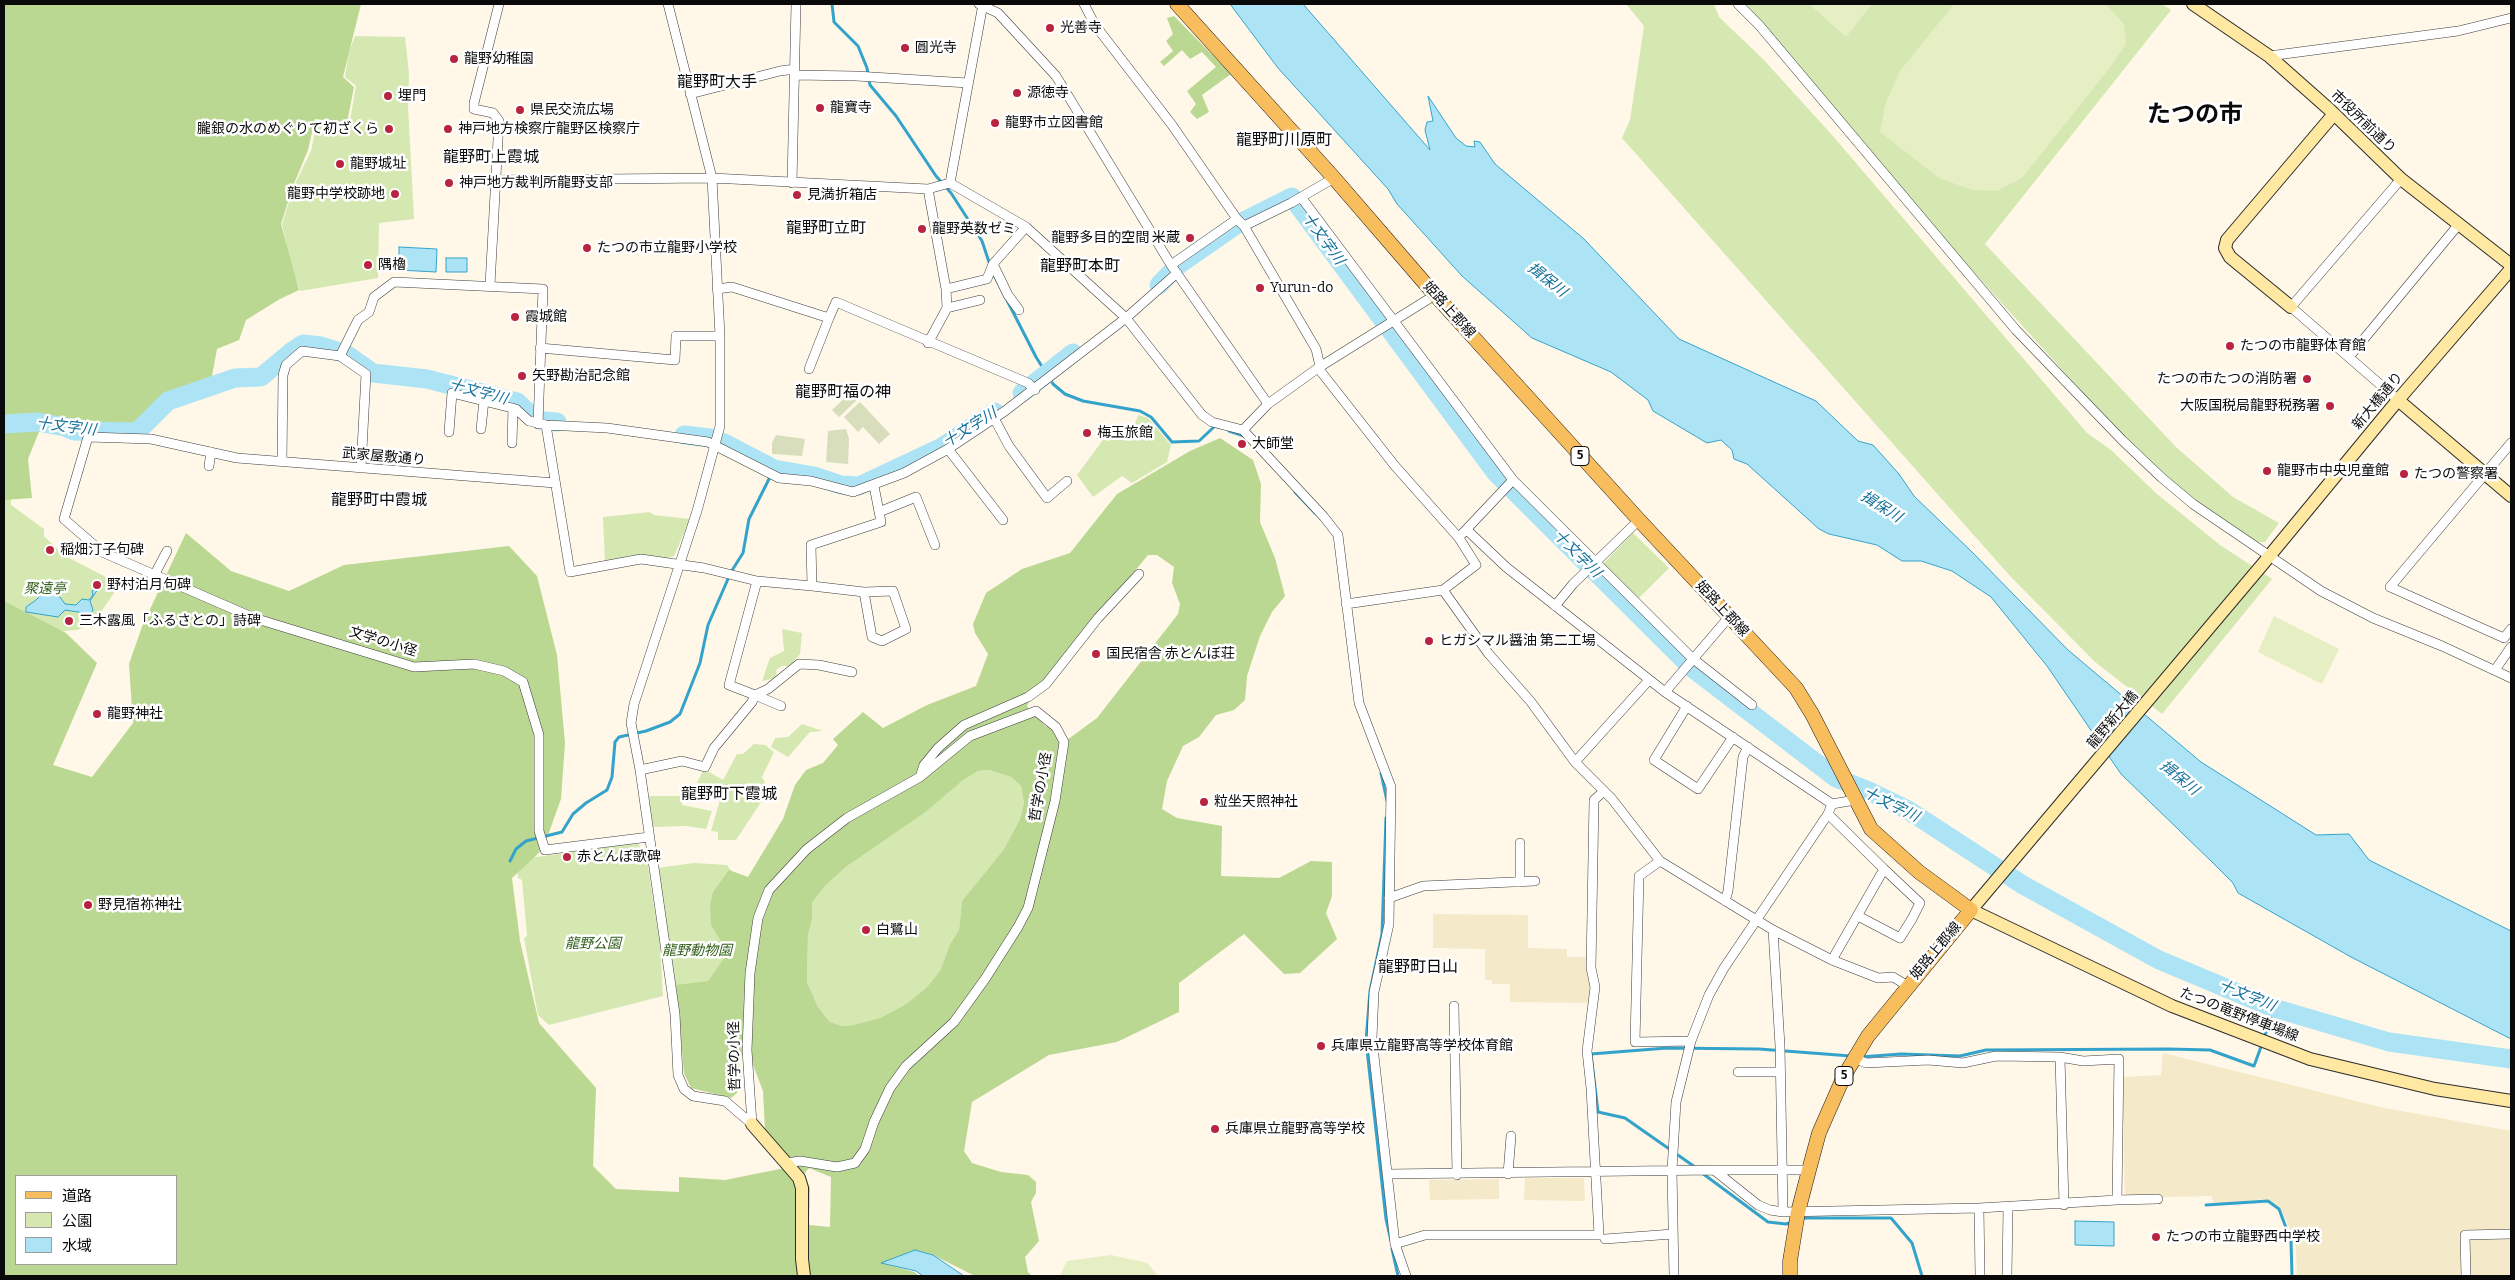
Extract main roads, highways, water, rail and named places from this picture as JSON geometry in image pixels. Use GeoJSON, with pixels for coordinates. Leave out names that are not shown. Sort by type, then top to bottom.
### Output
{"type":"FeatureCollection","features":[{"type":"Feature","properties":{"kind":"main road","name":"姫路上郡線"},"geometry":{"type":"LineString","coordinates":[[1177,4],[1334,178],[1435,296],[1729,618],[1796,688],[1812,714],[1855,800],[1872,829],[1919,872],[1971,910],[1868,1036],[1844,1076],[1819,1133],[1809,1170],[1798,1212],[1790,1261],[1790,1276]]}},
{"type":"Feature","properties":{"kind":"water","name":"揖保川"},"geometry":{"type":"Polygon","coordinates":[[[1230,4],[1303,4],[1430,150],[1425,130],[1427,122],[1433,121],[1428,96],[1456,138],[1466,146],[1475,147],[1474,141],[1480,142],[1495,164],[1584,239],[1679,339],[1816,401],[1858,441],[1873,445],[1899,474],[1914,496],[2068,650],[2201,762],[2316,835],[2349,834],[2369,860],[2511,931],[2511,1039],[2351,957],[2238,893],[2233,883],[2121,774],[2047,666],[1991,597],[1952,571],[1921,561],[1902,561],[1877,545],[1829,534],[1819,529],[1747,464],[1734,459],[1732,450],[1721,440],[1707,443],[1653,411],[1648,400],[1611,372],[1532,338],[1462,276],[1397,204],[1388,189],[1278,68],[1230,4]]]}},
{"type":"Feature","properties":{"kind":"water"},"geometry":{"type":"Polygon","coordinates":[[[399,247],[437,249],[436,272],[399,270],[399,247]]]}},
{"type":"Feature","properties":{"kind":"water"},"geometry":{"type":"Polygon","coordinates":[[[446,258],[467,258],[467,272],[446,272],[446,258]]]}},
{"type":"Feature","properties":{"kind":"water"},"geometry":{"type":"Polygon","coordinates":[[[102,583],[90,601],[93,610],[91,614],[65,610],[58,617],[26,612],[26,607],[41,595],[39,587],[57,593],[65,604],[76,605],[82,599],[89,600],[93,595],[92,591],[102,583]]]}},
{"type":"Feature","properties":{"kind":"water"},"geometry":{"type":"Polygon","coordinates":[[[2075,1221],[2114,1222],[2114,1246],[2075,1245],[2075,1221]]]}},
{"type":"Feature","properties":{"kind":"water"},"geometry":{"type":"Polygon","coordinates":[[[915,1250],[933,1255],[964,1276],[923,1276],[916,1271],[881,1263],[915,1250]]]}},
{"type":"Feature","properties":{"kind":"waterway"},"geometry":{"type":"LineString","coordinates":[[832,4],[834,22],[858,46],[867,68],[870,85],[896,116],[936,176],[951,193],[982,241],[990,265]]}},
{"type":"Feature","properties":{"kind":"waterway","name":"十文字川"},"geometry":{"type":"LineString","coordinates":[[1159,285],[1177,266],[1236,225],[1292,197],[1496,473],[1692,668],[1836,778],[1869,791],[1908,810],[2023,885],[2159,960],[2274,1008],[2389,1042],[2511,1059]]}},
{"type":"Feature","properties":{"kind":"waterway"},"geometry":{"type":"LineString","coordinates":[[992,271],[1036,357],[1053,384],[1065,394],[1083,401],[1140,411],[1151,417],[1172,442],[1199,441],[1215,426],[1218,427]]}},
{"type":"Feature","properties":{"kind":"waterway","name":"十文字川"},"geometry":{"type":"LineString","coordinates":[[4,424],[38,422],[65,427],[74,431],[137,432],[168,401],[235,378],[261,377],[303,344],[321,346],[346,354],[373,373],[427,379],[517,402],[533,417],[543,421],[557,422]]}},
{"type":"Feature","properties":{"kind":"waterway","name":"十文字川"},"geometry":{"type":"LineString","coordinates":[[1022,393],[1073,353]]}},
{"type":"Feature","properties":{"kind":"waterway","name":"十文字川"},"geometry":{"type":"LineString","coordinates":[[684,435],[710,438],[724,443],[774,469],[814,476],[841,485],[859,486],[942,447],[995,412]]}},
{"type":"Feature","properties":{"kind":"waterway"},"geometry":{"type":"LineString","coordinates":[[1229,431],[1244,436]]}},
{"type":"Feature","properties":{"kind":"waterway"},"geometry":{"type":"LineString","coordinates":[[510,861],[516,849],[526,841],[562,832],[573,814],[607,790],[612,777],[615,742],[619,737],[646,731],[670,722],[680,714],[700,663],[708,625],[731,572],[743,553],[749,519],[774,469]]}},
{"type":"Feature","properties":{"kind":"waterway"},"geometry":{"type":"LineString","coordinates":[[1295,492],[1315,513]]}},
{"type":"Feature","properties":{"kind":"waterway"},"geometry":{"type":"LineString","coordinates":[[1381,773],[1387,801]]}},
{"type":"Feature","properties":{"kind":"waterway"},"geometry":{"type":"LineString","coordinates":[[1386,818],[1382,934],[1370,991],[1366,1041],[1386,1219],[1391,1241]]}},
{"type":"Feature","properties":{"kind":"waterway"},"geometry":{"type":"LineString","coordinates":[[2264,1038],[2274,1008]]}},
{"type":"Feature","properties":{"kind":"waterway"},"geometry":{"type":"LineString","coordinates":[[1860,1057],[1901,1054],[1960,1056],[1986,1050],[2168,1049],[2210,1050],[2254,1066],[2262,1044]]}},
{"type":"Feature","properties":{"kind":"waterway"},"geometry":{"type":"LineString","coordinates":[[1695,1167],[1625,1118],[1598,1112],[1591,1054],[1667,1048],[1759,1049],[1851,1056]]}},
{"type":"Feature","properties":{"kind":"waterway"},"geometry":{"type":"LineString","coordinates":[[1702,1173],[1768,1222],[1786,1224],[1792,1222]]}},
{"type":"Feature","properties":{"kind":"waterway"},"geometry":{"type":"LineString","coordinates":[[2206,1205],[2268,1201],[2279,1209],[2291,1241],[2292,1276]]}},
{"type":"Feature","properties":{"kind":"waterway"},"geometry":{"type":"LineString","coordinates":[[1800,1219],[1891,1218],[1912,1243],[1922,1276]]}},
{"type":"Feature","properties":{"kind":"waterway"},"geometry":{"type":"LineString","coordinates":[[1392,1249],[1398,1276]]}},
{"type":"Feature","properties":{"kind":"place","name":"光善寺"},"geometry":{"type":"Point","coordinates":[1050,28]}},
{"type":"Feature","properties":{"kind":"place","name":"圓光寺"},"geometry":{"type":"Point","coordinates":[905,48]}},
{"type":"Feature","properties":{"kind":"place","name":"龍野幼稚園"},"geometry":{"type":"Point","coordinates":[454,59]}},
{"type":"Feature","properties":{"kind":"place","name":"源徳寺"},"geometry":{"type":"Point","coordinates":[1017,93]}},
{"type":"Feature","properties":{"kind":"place","name":"埋門"},"geometry":{"type":"Point","coordinates":[388,96]}},
{"type":"Feature","properties":{"kind":"place","name":"龍寶寺"},"geometry":{"type":"Point","coordinates":[820,108]}},
{"type":"Feature","properties":{"kind":"place","name":"県民交流広場"},"geometry":{"type":"Point","coordinates":[520,110]}},
{"type":"Feature","properties":{"kind":"place","name":"龍野市立図書館"},"geometry":{"type":"Point","coordinates":[995,123]}},
{"type":"Feature","properties":{"kind":"place","name":"朧銀の水のめぐりて初ざくら"},"geometry":{"type":"Point","coordinates":[389,129]}},
{"type":"Feature","properties":{"kind":"place","name":"神戸地方検察庁龍野区検察庁"},"geometry":{"type":"Point","coordinates":[448,129]}},
{"type":"Feature","properties":{"kind":"place","name":"龍野城址"},"geometry":{"type":"Point","coordinates":[340,164]}},
{"type":"Feature","properties":{"kind":"place","name":"神戸地方裁判所龍野支部"},"geometry":{"type":"Point","coordinates":[449,183]}},
{"type":"Feature","properties":{"kind":"place","name":"龍野中学校跡地"},"geometry":{"type":"Point","coordinates":[395,194]}},
{"type":"Feature","properties":{"kind":"place","name":"見満折箱店"},"geometry":{"type":"Point","coordinates":[797,195]}},
{"type":"Feature","properties":{"kind":"place","name":"龍野英数ゼミ"},"geometry":{"type":"Point","coordinates":[922,229]}},
{"type":"Feature","properties":{"kind":"place","name":"龍野多目的空間 米蔵"},"geometry":{"type":"Point","coordinates":[1190,238]}},
{"type":"Feature","properties":{"kind":"place","name":"たつの市立龍野小学校"},"geometry":{"type":"Point","coordinates":[587,248]}},
{"type":"Feature","properties":{"kind":"place","name":"隅櫓"},"geometry":{"type":"Point","coordinates":[368,265]}},
{"type":"Feature","properties":{"kind":"place","name":"Yurun-do"},"geometry":{"type":"Point","coordinates":[1260,288]}},
{"type":"Feature","properties":{"kind":"place","name":"霞城館"},"geometry":{"type":"Point","coordinates":[515,317]}},
{"type":"Feature","properties":{"kind":"place","name":"たつの市龍野体育館"},"geometry":{"type":"Point","coordinates":[2230,346]}},
{"type":"Feature","properties":{"kind":"place","name":"矢野勘治記念館"},"geometry":{"type":"Point","coordinates":[522,376]}},
{"type":"Feature","properties":{"kind":"place","name":"たつの市たつの消防署"},"geometry":{"type":"Point","coordinates":[2307,379]}},
{"type":"Feature","properties":{"kind":"place","name":"大阪国税局龍野税務署"},"geometry":{"type":"Point","coordinates":[2330,406]}},
{"type":"Feature","properties":{"kind":"place","name":"梅玉旅館"},"geometry":{"type":"Point","coordinates":[1087,433]}},
{"type":"Feature","properties":{"kind":"place","name":"大師堂"},"geometry":{"type":"Point","coordinates":[1242,444]}},
{"type":"Feature","properties":{"kind":"place","name":"龍野市中央児童館"},"geometry":{"type":"Point","coordinates":[2267,471]}},
{"type":"Feature","properties":{"kind":"place","name":"たつの警察署"},"geometry":{"type":"Point","coordinates":[2404,474]}},
{"type":"Feature","properties":{"kind":"place","name":"稲畑汀子句碑"},"geometry":{"type":"Point","coordinates":[50,550]}},
{"type":"Feature","properties":{"kind":"place","name":"野村泊月句碑"},"geometry":{"type":"Point","coordinates":[97,585]}},
{"type":"Feature","properties":{"kind":"place","name":"三木露風「ふるさとの」詩碑"},"geometry":{"type":"Point","coordinates":[69,621]}},
{"type":"Feature","properties":{"kind":"place","name":"ヒガシマル醤油 第二工場"},"geometry":{"type":"Point","coordinates":[1429,641]}},
{"type":"Feature","properties":{"kind":"place","name":"国民宿舎 赤とんぼ荘"},"geometry":{"type":"Point","coordinates":[1096,654]}},
{"type":"Feature","properties":{"kind":"place","name":"龍野神社"},"geometry":{"type":"Point","coordinates":[97,714]}},
{"type":"Feature","properties":{"kind":"place","name":"粒坐天照神社"},"geometry":{"type":"Point","coordinates":[1204,802]}},
{"type":"Feature","properties":{"kind":"place","name":"赤とんぼ歌碑"},"geometry":{"type":"Point","coordinates":[567,857]}},
{"type":"Feature","properties":{"kind":"place","name":"野見宿祢神社"},"geometry":{"type":"Point","coordinates":[88,905]}},
{"type":"Feature","properties":{"kind":"place","name":"白鷺山"},"geometry":{"type":"Point","coordinates":[866,930]}},
{"type":"Feature","properties":{"kind":"place","name":"兵庫県立龍野高等学校体育館"},"geometry":{"type":"Point","coordinates":[1321,1046]}},
{"type":"Feature","properties":{"kind":"place","name":"兵庫県立龍野高等学校"},"geometry":{"type":"Point","coordinates":[1215,1129]}},
{"type":"Feature","properties":{"kind":"place","name":"たつの市立龍野西中学校"},"geometry":{"type":"Point","coordinates":[2156,1237]}},
{"type":"Feature","properties":{"kind":"district","name":"龍野町大手"},"geometry":{"type":"Point","coordinates":[717,83]}},
{"type":"Feature","properties":{"kind":"district","name":"たつの市"},"geometry":{"type":"Point","coordinates":[2195,115]}},
{"type":"Feature","properties":{"kind":"district","name":"龍野町川原町"},"geometry":{"type":"Point","coordinates":[1284,141]}},
{"type":"Feature","properties":{"kind":"district","name":"龍野町上霞城"},"geometry":{"type":"Point","coordinates":[491,158]}},
{"type":"Feature","properties":{"kind":"district","name":"龍野町立町"},"geometry":{"type":"Point","coordinates":[826,229]}},
{"type":"Feature","properties":{"kind":"district","name":"龍野町本町"},"geometry":{"type":"Point","coordinates":[1080,267]}},
{"type":"Feature","properties":{"kind":"district","name":"龍野町福の神"},"geometry":{"type":"Point","coordinates":[843,393]}},
{"type":"Feature","properties":{"kind":"district","name":"龍野町中霞城"},"geometry":{"type":"Point","coordinates":[379,501]}},
{"type":"Feature","properties":{"kind":"district","name":"龍野町下霞城"},"geometry":{"type":"Point","coordinates":[729,795]}},
{"type":"Feature","properties":{"kind":"district","name":"龍野町日山"},"geometry":{"type":"Point","coordinates":[1418,968]}},
{"type":"Feature","properties":{"kind":"park label","name":"聚遠亭"},"geometry":{"type":"Point","coordinates":[45,589]}},
{"type":"Feature","properties":{"kind":"park label","name":"龍野公園"},"geometry":{"type":"Point","coordinates":[593,944]}},
{"type":"Feature","properties":{"kind":"park label","name":"龍野動物園"},"geometry":{"type":"Point","coordinates":[697,951]}}]}
